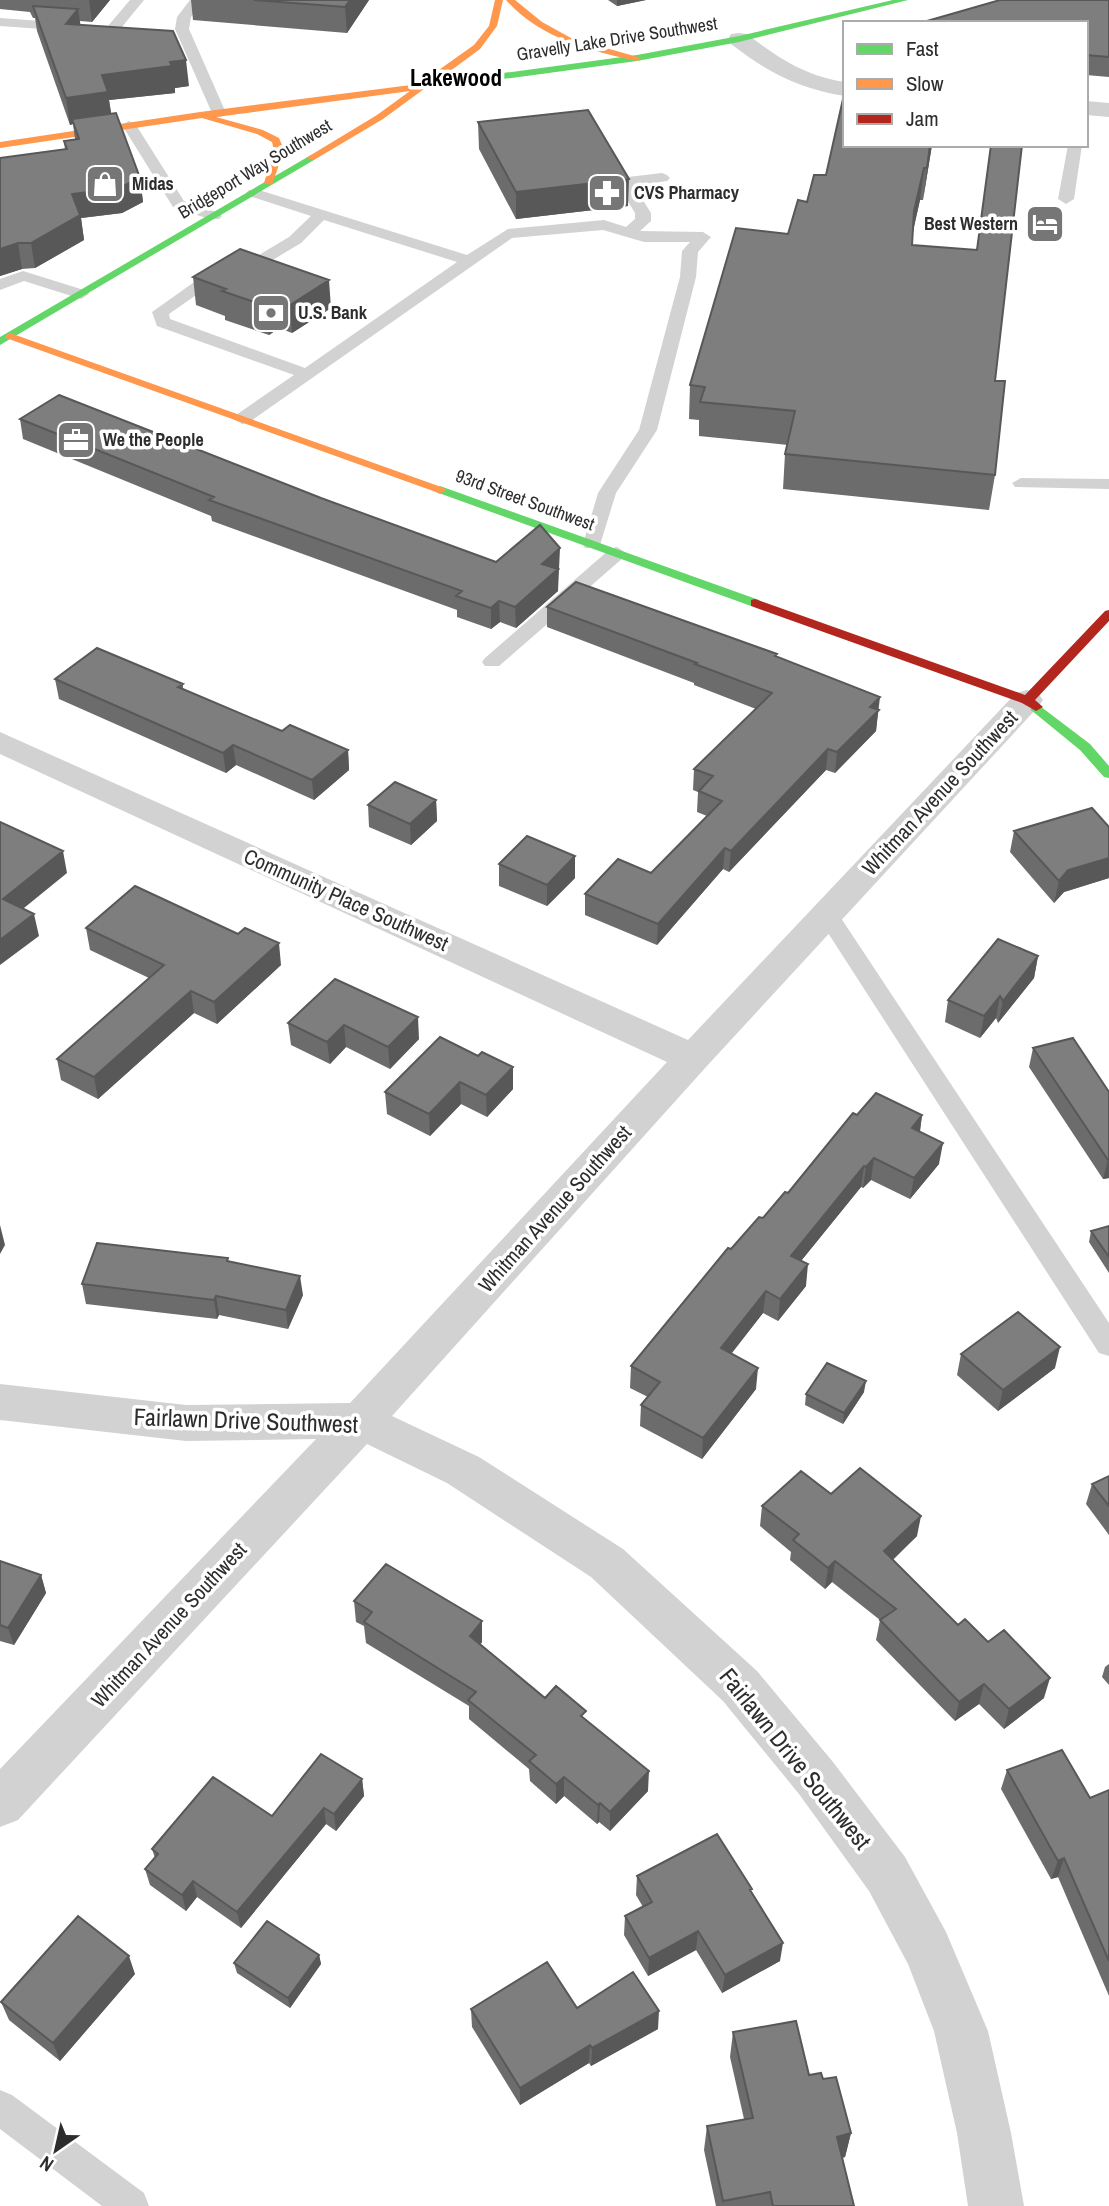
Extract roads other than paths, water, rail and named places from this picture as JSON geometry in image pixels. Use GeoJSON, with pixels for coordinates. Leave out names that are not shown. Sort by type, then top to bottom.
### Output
{"type":"FeatureCollection","features":[{"type":"Feature","properties":{"kind":"main road","name":"Bridgeport Way Southwest"},"geometry":{"type":"LineString","coordinates":[[3,337],[270,184],[380,117],[477,47],[490,33],[497,17],[499,0]]}},
{"type":"Feature","properties":{"kind":"main road"},"geometry":{"type":"LineString","coordinates":[[510,0],[540,28],[559,39],[637,58]]}},
{"type":"Feature","properties":{"kind":"main road","name":"Gravelly Lake Drive Southwest"},"geometry":{"type":"LineString","coordinates":[[0,145],[200,115],[637,58],[738,39],[904,0]]}},
{"type":"Feature","properties":{"kind":"main road"},"geometry":{"type":"LineString","coordinates":[[200,115],[260,132],[276,141],[279,150],[270,184]]}},
{"type":"Feature","properties":{"kind":"main road","name":"93rd Street Southwest"},"geometry":{"type":"LineString","coordinates":[[3,337],[242,419],[1027,700],[1085,747],[1109,774]]}},
{"type":"Feature","properties":{"kind":"main road","name":"Whitman Avenue Southwest"},"geometry":{"type":"LineString","coordinates":[[1027,700],[1109,614]]}},
{"type":"Feature","properties":{"kind":"street"},"geometry":{"type":"LineString","coordinates":[[738,39],[785,73],[814,85],[843,89]]}},
{"type":"Feature","properties":{"kind":"street"},"geometry":{"type":"LineString","coordinates":[[1088,108],[1109,110]]}},
{"type":"Feature","properties":{"kind":"street","name":"Whitman Avenue Southwest"},"geometry":{"type":"LineString","coordinates":[[0,1804],[361,1421],[693,1058],[1027,700]]}},
{"type":"Feature","properties":{"kind":"street","name":"Community Place Southwest"},"geometry":{"type":"LineString","coordinates":[[0,742],[693,1058]]}},
{"type":"Feature","properties":{"kind":"street","name":"Fairlawn Drive Southwest"},"geometry":{"type":"LineString","coordinates":[[0,1402],[186,1423],[361,1421],[463,1471],[607,1563],[675,1623],[740,1686],[816,1778],[887,1874],[928,1950],[961,2031],[984,2133],[996,2206]]}},
{"type":"Feature","properties":{"kind":"lane"},"geometry":{"type":"LineString","coordinates":[[0,22],[112,30],[137,0]]}},
{"type":"Feature","properties":{"kind":"lane"},"geometry":{"type":"LineString","coordinates":[[197,0],[184,17],[182,25],[219,113]]}},
{"type":"Feature","properties":{"kind":"lane"},"geometry":{"type":"LineString","coordinates":[[129,125],[178,204],[214,216]]}},
{"type":"Feature","properties":{"kind":"lane"},"geometry":{"type":"LineString","coordinates":[[1066,199],[1075,147]]}},
{"type":"Feature","properties":{"kind":"lane"},"geometry":{"type":"LineString","coordinates":[[629,232],[643,221],[643,213],[626,185],[633,180],[663,178]]}},
{"type":"Feature","properties":{"kind":"lane"},"geometry":{"type":"LineString","coordinates":[[254,192],[470,261]]}},
{"type":"Feature","properties":{"kind":"lane"},"geometry":{"type":"LineString","coordinates":[[306,374],[163,322],[160,312],[213,276],[260,261],[295,240],[314,224],[320,214]]}},
{"type":"Feature","properties":{"kind":"lane"},"geometry":{"type":"LineString","coordinates":[[242,419],[508,234],[604,225],[644,237],[703,237],[690,251],[688,277],[648,430],[607,493],[592,544]]}},
{"type":"Feature","properties":{"kind":"lane"},"geometry":{"type":"LineString","coordinates":[[0,285],[23,276],[81,294]]}},
{"type":"Feature","properties":{"kind":"lane"},"geometry":{"type":"LineString","coordinates":[[1021,483],[1109,484]]}},
{"type":"Feature","properties":{"kind":"lane"},"geometry":{"type":"LineString","coordinates":[[492,662],[617,553]]}},
{"type":"Feature","properties":{"kind":"lane"},"geometry":{"type":"LineString","coordinates":[[827,914],[1109,1345]]}},
{"type":"Feature","properties":{"kind":"lane"},"geometry":{"type":"LineString","coordinates":[[0,2107],[131,2206]]}},
{"type":"Feature","properties":{"kind":"place","name":"Midas"},"geometry":{"type":"Point","coordinates":[105,184]}},
{"type":"Feature","properties":{"kind":"place","name":"CVS Pharmacy"},"geometry":{"type":"Point","coordinates":[607,193]}},
{"type":"Feature","properties":{"kind":"place","name":"Best Western"},"geometry":{"type":"Point","coordinates":[1045,224]}},
{"type":"Feature","properties":{"kind":"place","name":"U.S. Bank"},"geometry":{"type":"Point","coordinates":[271,313]}},
{"type":"Feature","properties":{"kind":"place","name":"We the People"},"geometry":{"type":"Point","coordinates":[76,440]}},
{"type":"Feature","properties":{"kind":"district","name":"Lakewood"},"geometry":{"type":"Point","coordinates":[456,78]}}]}
